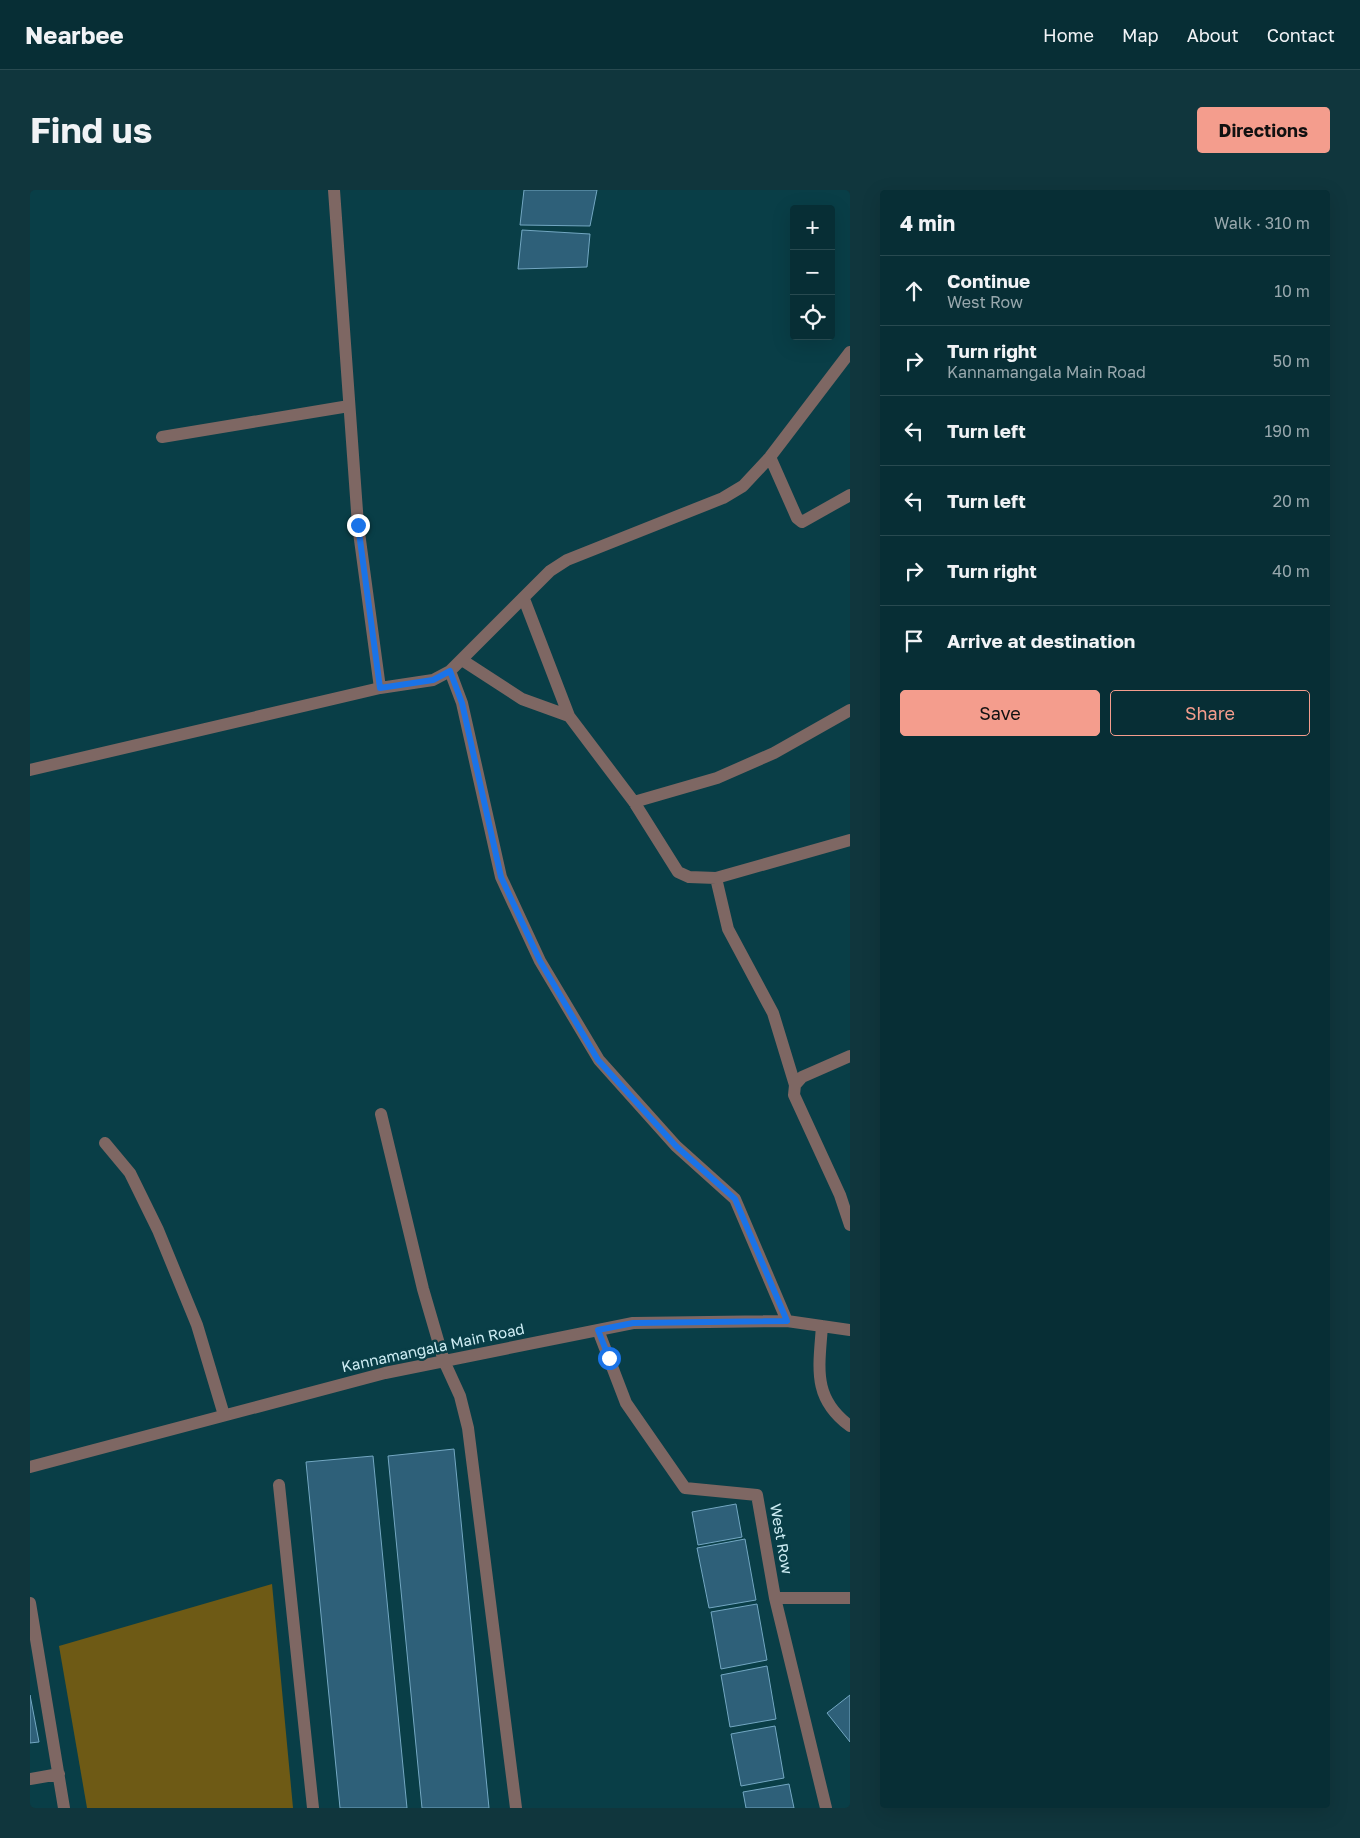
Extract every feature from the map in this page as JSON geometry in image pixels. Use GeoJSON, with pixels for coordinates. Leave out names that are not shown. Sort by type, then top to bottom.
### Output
{"type":"FeatureCollection","features":[{"type":"Feature","properties":{"kind":"street"},"geometry":{"type":"LineString","coordinates":[[334,190],[358,525],[380,688]]}},
{"type":"Feature","properties":{"kind":"street"},"geometry":{"type":"LineString","coordinates":[[30,770],[380,688],[433,680],[450,671],[462,660],[550,571],[568,560],[723,498],[743,486],[770,457],[850,352]]}},
{"type":"Feature","properties":{"kind":"street"},"geometry":{"type":"LineString","coordinates":[[162,437],[349,406]]}},
{"type":"Feature","properties":{"kind":"street"},"geometry":{"type":"LineString","coordinates":[[770,457],[797,518],[802,522],[850,495]]}},
{"type":"Feature","properties":{"kind":"street"},"geometry":{"type":"LineString","coordinates":[[524,599],[569,716],[634,802],[678,872],[689,878],[716,878],[850,840]]}},
{"type":"Feature","properties":{"kind":"street"},"geometry":{"type":"LineString","coordinates":[[462,660],[522,699],[569,716]]}},
{"type":"Feature","properties":{"kind":"street"},"geometry":{"type":"LineString","coordinates":[[450,671],[462,703],[501,877],[540,961],[598,1060],[676,1146],[735,1199],[787,1321]]}},
{"type":"Feature","properties":{"kind":"street"},"geometry":{"type":"LineString","coordinates":[[634,802],[717,778],[774,753],[850,710]]}},
{"type":"Feature","properties":{"kind":"street"},"geometry":{"type":"LineString","coordinates":[[716,878],[728,929],[773,1013],[795,1085],[794,1095],[845,1193],[850,1225]]}},
{"type":"Feature","properties":{"kind":"street"},"geometry":{"type":"LineString","coordinates":[[795,1085],[802,1077],[850,1056]]}},
{"type":"Feature","properties":{"kind":"street"},"geometry":{"type":"LineString","coordinates":[[381,1114],[423,1289],[444,1361],[460,1396],[468,1428],[516,1808]]}},
{"type":"Feature","properties":{"kind":"street"},"geometry":{"type":"LineString","coordinates":[[105,1143],[130,1173],[158,1230],[198,1325],[224,1415]]}},
{"type":"Feature","properties":{"kind":"street","name":"Kannamangala Main Road"},"geometry":{"type":"LineString","coordinates":[[30,1467],[385,1373],[633,1323],[787,1321],[850,1330]]}},
{"type":"Feature","properties":{"kind":"street"},"geometry":{"type":"LineString","coordinates":[[822,1326],[818,1374],[823,1397],[837,1417],[850,1426]]}},
{"type":"Feature","properties":{"kind":"street","name":"West Row"},"geometry":{"type":"LineString","coordinates":[[598,1330],[626,1403],[685,1488],[757,1495],[775,1598],[826,1808]]}},
{"type":"Feature","properties":{"kind":"street"},"geometry":{"type":"LineString","coordinates":[[279,1485],[314,1808]]}},
{"type":"Feature","properties":{"kind":"street"},"geometry":{"type":"LineString","coordinates":[[775,1598],[850,1598]]}},
{"type":"Feature","properties":{"kind":"street"},"geometry":{"type":"LineString","coordinates":[[30,1603],[64,1808]]}},
{"type":"Feature","properties":{"kind":"street"},"geometry":{"type":"LineString","coordinates":[[30,1779],[59,1774]]}},
{"type":"Feature","properties":{"kind":"shaded area"},"geometry":{"type":"Polygon","coordinates":[[[272,1584],[293,1808],[87,1808],[59,1646],[272,1584]]]}},
{"type":"Feature","properties":{"kind":"building"},"geometry":{"type":"Polygon","coordinates":[[[524,190],[597,190],[590,226],[520,225],[524,190]]]}},
{"type":"Feature","properties":{"kind":"building"},"geometry":{"type":"Polygon","coordinates":[[[522,230],[590,234],[587,267],[518,269],[522,230]]]}},
{"type":"Feature","properties":{"kind":"building"},"geometry":{"type":"Polygon","coordinates":[[[454,1449],[489,1808],[422,1808],[388,1456],[454,1449]]]}},
{"type":"Feature","properties":{"kind":"building"},"geometry":{"type":"Polygon","coordinates":[[[373,1456],[407,1808],[340,1808],[306,1462],[373,1456]]]}},
{"type":"Feature","properties":{"kind":"building"},"geometry":{"type":"Polygon","coordinates":[[[736,1504],[742,1537],[698,1545],[692,1512],[736,1504]]]}},
{"type":"Feature","properties":{"kind":"building"},"geometry":{"type":"Polygon","coordinates":[[[745,1539],[756,1600],[709,1608],[697,1548],[745,1539]]]}},
{"type":"Feature","properties":{"kind":"building"},"geometry":{"type":"Polygon","coordinates":[[[757,1604],[767,1660],[721,1669],[711,1612],[757,1604]]]}},
{"type":"Feature","properties":{"kind":"building"},"geometry":{"type":"Polygon","coordinates":[[[767,1666],[776,1719],[730,1727],[721,1675],[767,1666]]]}},
{"type":"Feature","properties":{"kind":"building"},"geometry":{"type":"Polygon","coordinates":[[[30,1695],[39,1742],[30,1743],[30,1695]]]}},
{"type":"Feature","properties":{"kind":"building"},"geometry":{"type":"Polygon","coordinates":[[[850,1695],[850,1742],[827,1713],[850,1695]]]}},
{"type":"Feature","properties":{"kind":"building"},"geometry":{"type":"Polygon","coordinates":[[[775,1726],[784,1778],[741,1786],[731,1734],[775,1726]]]}},
{"type":"Feature","properties":{"kind":"building"},"geometry":{"type":"Polygon","coordinates":[[[789,1784],[794,1808],[746,1808],[743,1792],[789,1784]]]}},
{"type":"Feature","properties":{"kind":"route"},"geometry":{"type":"LineString","coordinates":[[358,525],[380,688],[433,680],[450,671],[462,703],[501,877],[540,961],[598,1060],[676,1146],[735,1199],[787,1321],[633,1323],[598,1330],[609,1358]]}}]}
